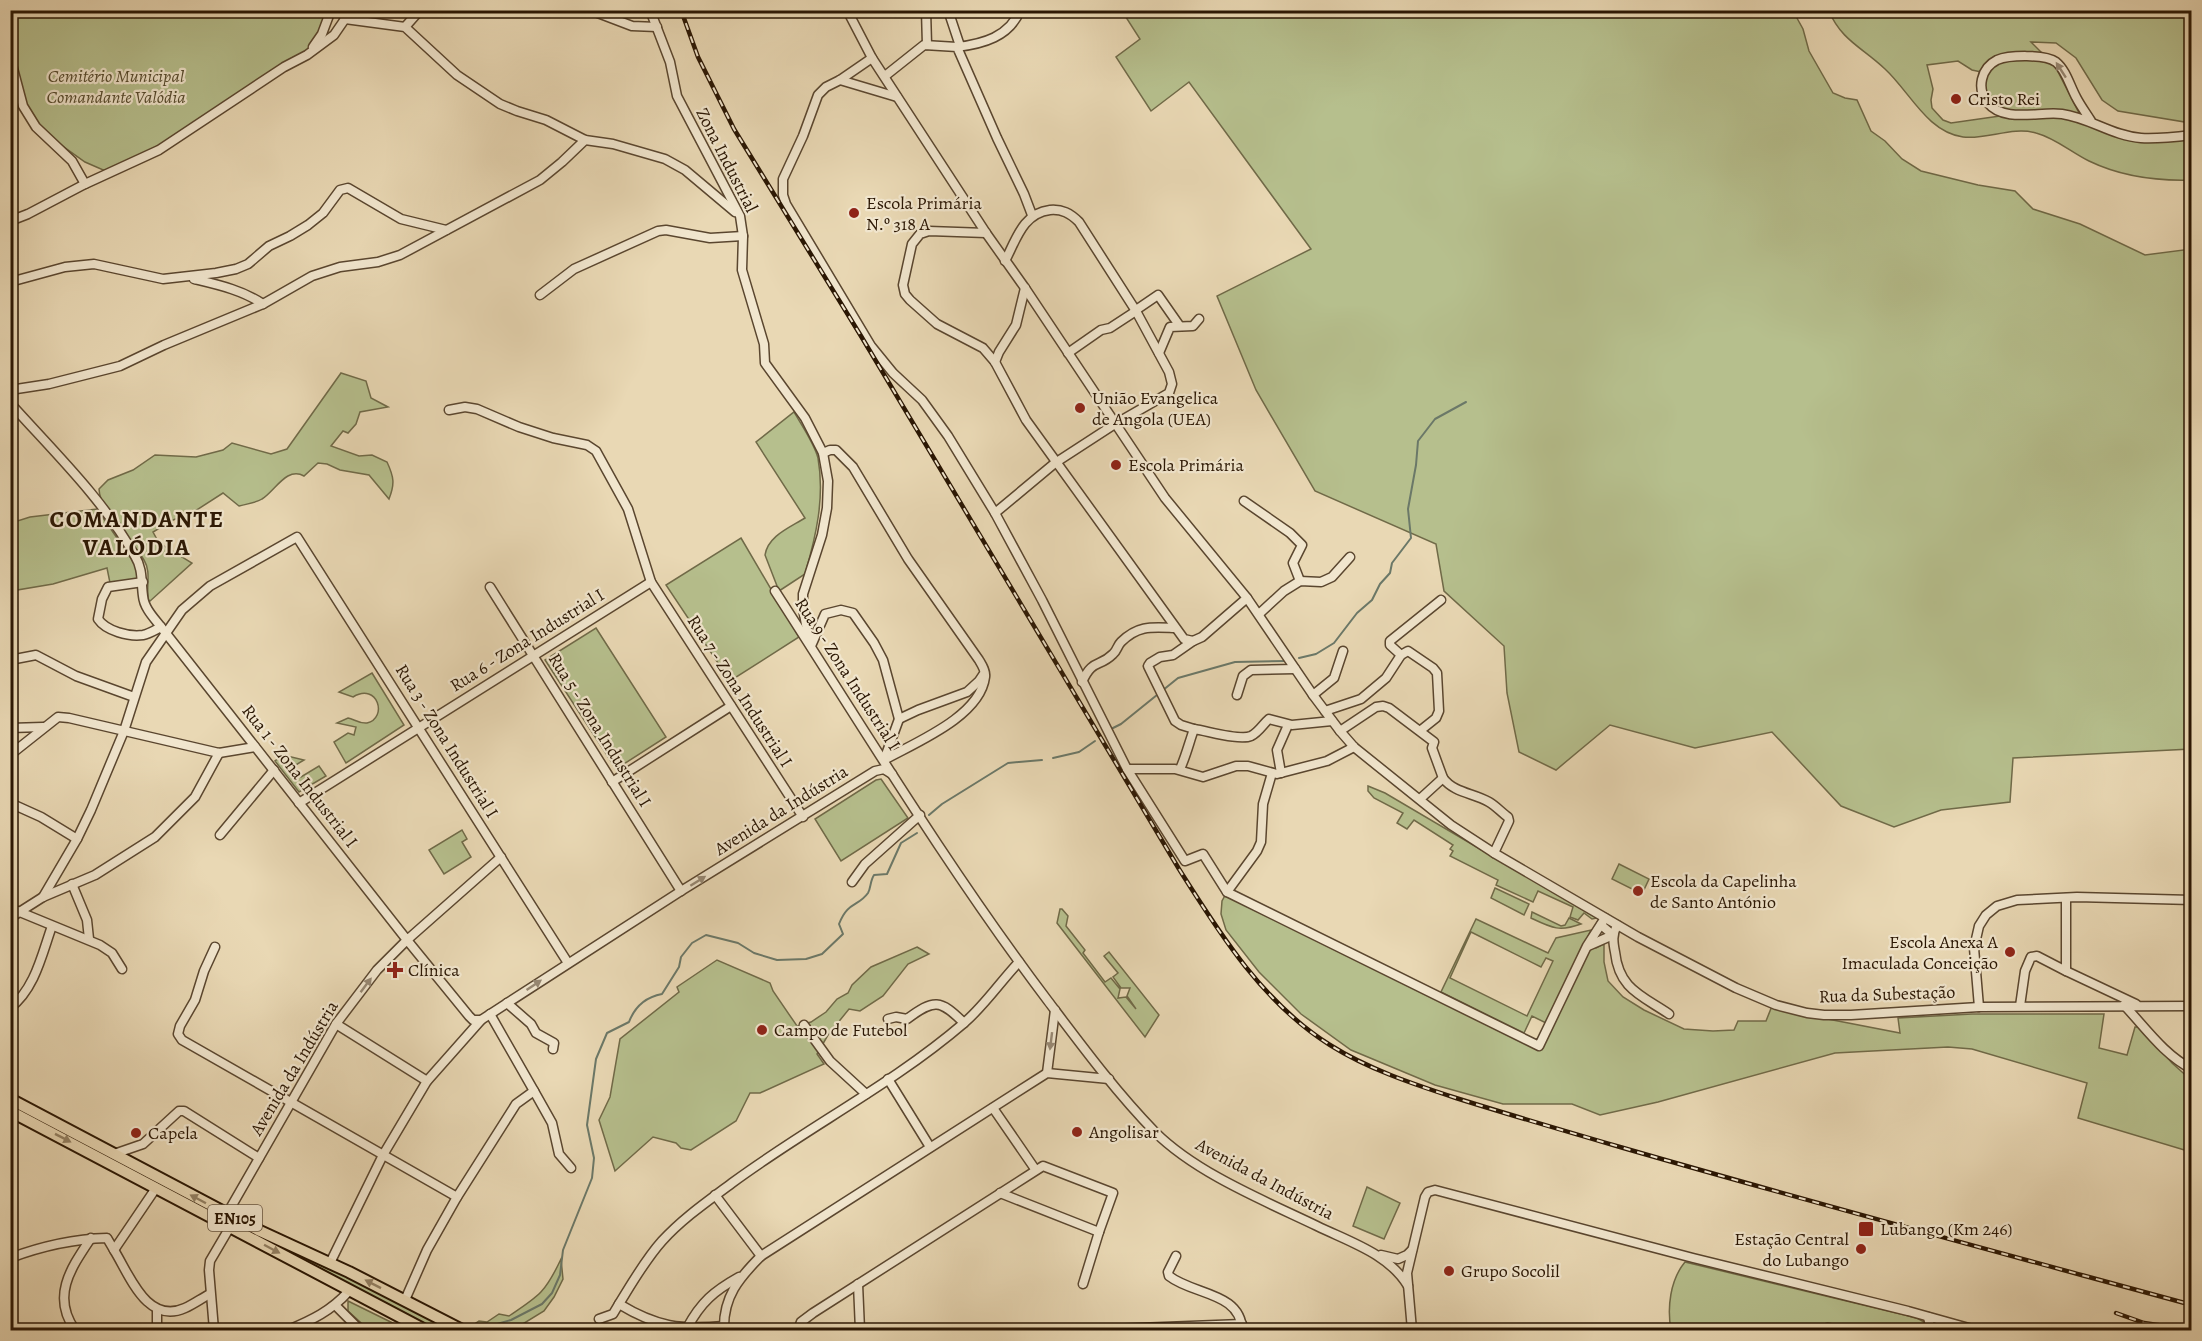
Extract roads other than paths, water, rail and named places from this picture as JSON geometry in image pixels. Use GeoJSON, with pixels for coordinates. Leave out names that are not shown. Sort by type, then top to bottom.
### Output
{"type":"FeatureCollection","features":[{"type":"Feature","properties":{"kind":"main road","name":"EN105"},"geometry":{"type":"LineString","coordinates":[[10,1099],[279,1241],[330,1263],[462,1330]]}},
{"type":"Feature","properties":{"kind":"main road","name":"EN105"},"geometry":{"type":"LineString","coordinates":[[10,1112],[425,1330]]}},
{"type":"Feature","properties":{"kind":"street"},"geometry":{"type":"LineString","coordinates":[[307,55],[322,34],[331,10]]}},
{"type":"Feature","properties":{"kind":"street"},"geometry":{"type":"LineString","coordinates":[[405,27],[420,10]]}},
{"type":"Feature","properties":{"kind":"street"},"geometry":{"type":"LineString","coordinates":[[590,10],[632,26],[657,27]]}},
{"type":"Feature","properties":{"kind":"street"},"geometry":{"type":"LineString","coordinates":[[606,18],[616,10]]}},
{"type":"Feature","properties":{"kind":"street","name":"Zona Industrial"},"geometry":{"type":"LineString","coordinates":[[650,10],[670,62],[677,96],[740,216],[743,236],[742,270],[764,344],[765,363],[792,398],[823,453],[828,482],[827,508],[822,535],[803,594],[803,609],[811,646]]}},
{"type":"Feature","properties":{"kind":"street","name":"Rua da Subestação"},"geometry":{"type":"LineString","coordinates":[[847,10],[872,58],[897,97],[1149,475],[1187,526],[1259,614],[1340,731],[1354,747],[1451,825],[1603,921],[1617,925],[1736,988],[1776,1005],[1807,1013],[1824,1016],[1979,1007],[2192,1006]]}},
{"type":"Feature","properties":{"kind":"street"},"geometry":{"type":"LineString","coordinates":[[926,10],[927,45]]}},
{"type":"Feature","properties":{"kind":"street"},"geometry":{"type":"LineString","coordinates":[[948,10],[958,46],[1032,215]]}},
{"type":"Feature","properties":{"kind":"street"},"geometry":{"type":"LineString","coordinates":[[885,76],[921,47],[978,45],[995,37],[1009,28],[1020,10]]}},
{"type":"Feature","properties":{"kind":"street"},"geometry":{"type":"LineString","coordinates":[[10,221],[159,150],[284,67],[307,55],[334,35],[343,15],[405,27],[431,53],[482,93],[517,111],[546,120],[585,140],[613,144],[665,159],[685,170],[740,216]]}},
{"type":"Feature","properties":{"kind":"street"},"geometry":{"type":"LineString","coordinates":[[10,57],[23,106],[36,127],[72,161],[85,184]]}},
{"type":"Feature","properties":{"kind":"street"},"geometry":{"type":"LineString","coordinates":[[2091,121],[2063,70],[2056,62],[2046,57],[2000,59],[1992,63],[1982,79],[1981,88],[1988,104],[2003,113],[2063,114],[2091,121],[2124,135],[2140,138],[2192,135]]}},
{"type":"Feature","properties":{"kind":"street"},"geometry":{"type":"LineString","coordinates":[[872,58],[826,87],[819,94],[783,179],[783,195],[786,204],[871,346],[893,374],[922,400],[948,436],[995,513],[1042,600],[1127,769],[1185,861],[1203,854],[1227,892],[1539,1046],[1587,946],[1603,921],[1613,935],[1617,966],[1623,980],[1669,1014]]}},
{"type":"Feature","properties":{"kind":"street"},"geometry":{"type":"LineString","coordinates":[[840,80],[897,97]]}},
{"type":"Feature","properties":{"kind":"street"},"geometry":{"type":"LineString","coordinates":[[10,390],[49,384],[120,366],[263,304],[312,276],[340,267],[400,255],[540,180],[585,140]]}},
{"type":"Feature","properties":{"kind":"street"},"geometry":{"type":"LineString","coordinates":[[10,282],[65,267],[94,264],[163,279],[216,273],[248,264],[269,246],[308,225],[323,213],[340,190],[348,188],[401,219],[422,226],[447,230]]}},
{"type":"Feature","properties":{"kind":"street"},"geometry":{"type":"LineString","coordinates":[[995,513],[1055,463],[1115,424],[1169,393],[1172,378],[1136,310],[1079,222],[1072,215],[1056,209],[1032,215],[1023,225],[1005,261]]}},
{"type":"Feature","properties":{"kind":"street"},"geometry":{"type":"LineString","coordinates":[[540,295],[573,269],[658,231],[666,230],[710,238],[743,236]]}},
{"type":"Feature","properties":{"kind":"street"},"geometry":{"type":"LineString","coordinates":[[986,233],[929,231],[920,234],[912,244],[903,285],[905,294],[937,324],[983,348],[995,362],[1026,420],[1055,463],[1174,628],[1184,639],[1193,641]]}},
{"type":"Feature","properties":{"kind":"street"},"geometry":{"type":"LineString","coordinates":[[188,277],[248,294],[263,304]]}},
{"type":"Feature","properties":{"kind":"street"},"geometry":{"type":"LineString","coordinates":[[995,362],[1016,325],[1025,288]]}},
{"type":"Feature","properties":{"kind":"street"},"geometry":{"type":"LineString","coordinates":[[1068,353],[1158,295],[1179,326]]}},
{"type":"Feature","properties":{"kind":"street"},"geometry":{"type":"LineString","coordinates":[[1159,353],[1170,327],[1193,326],[1200,319]]}},
{"type":"Feature","properties":{"kind":"street","name":"Rua 1 - Zona Industrial I"},"geometry":{"type":"LineString","coordinates":[[10,403],[72,470],[137,559],[143,582],[142,596],[145,606],[407,940]]}},
{"type":"Feature","properties":{"kind":"street","name":"Rua 7 - Zona Industrial I"},"geometry":{"type":"LineString","coordinates":[[449,410],[477,409],[553,438],[587,445],[596,451],[628,509],[651,582],[803,817]]}},
{"type":"Feature","properties":{"kind":"street"},"geometry":{"type":"LineString","coordinates":[[823,453],[836,450],[853,467],[908,559],[979,660],[984,672],[982,688],[963,713],[946,726],[884,760]]}},
{"type":"Feature","properties":{"kind":"street"},"geometry":{"type":"LineString","coordinates":[[1244,501],[1290,533],[1302,545],[1293,563],[1300,581]]}},
{"type":"Feature","properties":{"kind":"street","name":"Rua 3 - Zona Industrial I"},"geometry":{"type":"LineString","coordinates":[[164,631],[182,610],[210,586],[297,537],[568,963]]}},
{"type":"Feature","properties":{"kind":"street"},"geometry":{"type":"LineString","coordinates":[[1259,614],[1284,591],[1300,581],[1327,580],[1350,558]]}},
{"type":"Feature","properties":{"kind":"street"},"geometry":{"type":"LineString","coordinates":[[143,582],[108,587],[102,599],[98,619],[107,627],[126,635],[164,631]]}},
{"type":"Feature","properties":{"kind":"street","name":"Rua 6 - Zona Industrial I"},"geometry":{"type":"LineString","coordinates":[[299,803],[651,582]]}},
{"type":"Feature","properties":{"kind":"street","name":"Rua 5 - Zona Industrial I"},"geometry":{"type":"LineString","coordinates":[[490,587],[681,891]]}},
{"type":"Feature","properties":{"kind":"street","name":"Rua 9 - Zona Industrial I"},"geometry":{"type":"LineString","coordinates":[[775,591],[893,774]]}},
{"type":"Feature","properties":{"kind":"street"},"geometry":{"type":"LineString","coordinates":[[1247,598],[1202,637],[1173,655],[1160,657],[1148,666],[1175,721],[1194,729],[1227,734],[1241,739],[1254,735],[1269,719],[1288,725],[1332,721]]}},
{"type":"Feature","properties":{"kind":"street"},"geometry":{"type":"LineString","coordinates":[[1401,656],[1390,645],[1390,641],[1441,600]]}},
{"type":"Feature","properties":{"kind":"street"},"geometry":{"type":"LineString","coordinates":[[811,646],[825,614],[841,610],[853,613],[874,643],[883,660],[899,719],[884,760]]}},
{"type":"Feature","properties":{"kind":"street"},"geometry":{"type":"LineString","coordinates":[[1082,682],[1089,668],[1114,654],[1120,642],[1139,629],[1174,628]]}},
{"type":"Feature","properties":{"kind":"street"},"geometry":{"type":"LineString","coordinates":[[43,897],[77,839],[124,731],[146,662],[164,631]]}},
{"type":"Feature","properties":{"kind":"street"},"geometry":{"type":"LineString","coordinates":[[1313,695],[1334,678],[1343,651]]}},
{"type":"Feature","properties":{"kind":"street"},"geometry":{"type":"LineString","coordinates":[[1325,711],[1361,699],[1386,678],[1401,656],[1408,651],[1437,673],[1439,711],[1436,718],[1420,730]]}},
{"type":"Feature","properties":{"kind":"street"},"geometry":{"type":"LineString","coordinates":[[10,660],[36,655],[76,676],[134,697]]}},
{"type":"Feature","properties":{"kind":"street"},"geometry":{"type":"LineString","coordinates":[[1237,695],[1243,676],[1251,670],[1295,669]]}},
{"type":"Feature","properties":{"kind":"street"},"geometry":{"type":"LineString","coordinates":[[899,719],[967,692],[979,681],[984,672]]}},
{"type":"Feature","properties":{"kind":"street"},"geometry":{"type":"LineString","coordinates":[[612,782],[730,706]]}},
{"type":"Feature","properties":{"kind":"street"},"geometry":{"type":"LineString","coordinates":[[1340,731],[1376,707],[1383,706],[1420,730],[1434,742],[1432,748],[1447,784],[1489,802],[1508,818],[1506,828],[1494,853]]}},
{"type":"Feature","properties":{"kind":"street"},"geometry":{"type":"LineString","coordinates":[[10,756],[58,717],[69,717],[219,753],[255,747]]}},
{"type":"Feature","properties":{"kind":"street"},"geometry":{"type":"LineString","coordinates":[[1227,892],[1262,842],[1263,804],[1277,773],[1277,750],[1288,725]]}},
{"type":"Feature","properties":{"kind":"street"},"geometry":{"type":"LineString","coordinates":[[10,728],[44,727]]}},
{"type":"Feature","properties":{"kind":"street"},"geometry":{"type":"LineString","coordinates":[[1180,769],[1194,729]]}},
{"type":"Feature","properties":{"kind":"street"},"geometry":{"type":"LineString","coordinates":[[1127,769],[1180,769],[1203,777],[1236,766],[1248,766],[1277,773],[1327,761],[1354,747]]}},
{"type":"Feature","properties":{"kind":"street"},"geometry":{"type":"LineString","coordinates":[[10,918],[15,910],[95,875],[155,837],[195,797],[219,753]]}},
{"type":"Feature","properties":{"kind":"street"},"geometry":{"type":"LineString","coordinates":[[220,835],[274,770]]}},
{"type":"Feature","properties":{"kind":"street","name":"Avenida da Indústria"},"geometry":{"type":"LineString","coordinates":[[330,1263],[383,1155],[427,1081],[481,1020],[681,891],[875,771],[884,770],[893,774],[1019,962],[1055,1010],[1109,1079],[1157,1133],[1192,1162],[1367,1250],[1392,1265],[1401,1273],[1408,1286]]}},
{"type":"Feature","properties":{"kind":"street"},"geometry":{"type":"LineString","coordinates":[[1420,799],[1443,778]]}},
{"type":"Feature","properties":{"kind":"street"},"geometry":{"type":"LineString","coordinates":[[10,803],[41,817],[77,839]]}},
{"type":"Feature","properties":{"kind":"street"},"geometry":{"type":"LineString","coordinates":[[852,882],[865,864],[920,815]]}},
{"type":"Feature","properties":{"kind":"street","name":"Avenida da Indústria"},"geometry":{"type":"LineString","coordinates":[[227,1214],[336,1024],[377,970],[407,940],[501,857]]}},
{"type":"Feature","properties":{"kind":"street"},"geometry":{"type":"LineString","coordinates":[[72,884],[87,920],[89,939]]}},
{"type":"Feature","properties":{"kind":"street"},"geometry":{"type":"LineString","coordinates":[[2066,898],[2066,971]]}},
{"type":"Feature","properties":{"kind":"street"},"geometry":{"type":"LineString","coordinates":[[1979,1007],[1974,948],[1979,926],[1986,915],[1997,906],[2017,900],[2066,898],[2192,900]]}},
{"type":"Feature","properties":{"kind":"street"},"geometry":{"type":"LineString","coordinates":[[15,910],[89,939],[107,949],[122,969]]}},
{"type":"Feature","properties":{"kind":"street"},"geometry":{"type":"LineString","coordinates":[[1587,946],[1613,935],[1617,925]]}},
{"type":"Feature","properties":{"kind":"street"},"geometry":{"type":"LineString","coordinates":[[10,1008],[16,1004],[30,984],[52,926]]}},
{"type":"Feature","properties":{"kind":"street"},"geometry":{"type":"LineString","coordinates":[[407,940],[469,1016],[473,1020],[481,1020]]}},
{"type":"Feature","properties":{"kind":"street"},"geometry":{"type":"LineString","coordinates":[[215,947],[204,971],[195,1000],[180,1026],[178,1034],[182,1040],[457,1197]]}},
{"type":"Feature","properties":{"kind":"street"},"geometry":{"type":"LineString","coordinates":[[2020,1006],[2025,971],[2031,957],[2037,956],[2139,1005]]}},
{"type":"Feature","properties":{"kind":"street"},"geometry":{"type":"LineString","coordinates":[[599,1319],[613,1314],[662,1241],[685,1219],[764,1160],[888,1079],[964,1023],[1019,962]]}},
{"type":"Feature","properties":{"kind":"street"},"geometry":{"type":"LineString","coordinates":[[507,1003],[536,1032],[554,1043],[553,1049]]}},
{"type":"Feature","properties":{"kind":"street"},"geometry":{"type":"LineString","coordinates":[[888,1019],[896,1017],[907,1019],[920,1010],[940,1004],[946,1006],[964,1023]]}},
{"type":"Feature","properties":{"kind":"street"},"geometry":{"type":"LineString","coordinates":[[2124,1005],[2169,1053],[2192,1068]]}},
{"type":"Feature","properties":{"kind":"street"},"geometry":{"type":"LineString","coordinates":[[1047,1072],[1055,1010]]}},
{"type":"Feature","properties":{"kind":"street"},"geometry":{"type":"LineString","coordinates":[[489,1014],[552,1123],[559,1154],[571,1168]]}},
{"type":"Feature","properties":{"kind":"street"},"geometry":{"type":"LineString","coordinates":[[336,1024],[427,1081]]}},
{"type":"Feature","properties":{"kind":"street"},"geometry":{"type":"LineString","coordinates":[[804,1025],[826,1056],[866,1094]]}},
{"type":"Feature","properties":{"kind":"street"},"geometry":{"type":"LineString","coordinates":[[687,1328],[696,1312],[708,1298],[741,1276],[761,1256],[1047,1072],[1109,1079]]}},
{"type":"Feature","properties":{"kind":"street"},"geometry":{"type":"LineString","coordinates":[[888,1079],[930,1147]]}},
{"type":"Feature","properties":{"kind":"street"},"geometry":{"type":"LineString","coordinates":[[405,1300],[427,1250],[457,1197],[516,1104],[534,1090]]}},
{"type":"Feature","properties":{"kind":"street"},"geometry":{"type":"LineString","coordinates":[[993,1108],[1035,1169]]}},
{"type":"Feature","properties":{"kind":"street"},"geometry":{"type":"LineString","coordinates":[[114,1154],[143,1144],[178,1111],[184,1111],[259,1158]]}},
{"type":"Feature","properties":{"kind":"street"},"geometry":{"type":"LineString","coordinates":[[798,1330],[801,1322],[1035,1169],[1043,1166],[1113,1193],[1083,1284]]}},
{"type":"Feature","properties":{"kind":"street"},"geometry":{"type":"LineString","coordinates":[[114,1250],[156,1188]]}},
{"type":"Feature","properties":{"kind":"street"},"geometry":{"type":"LineString","coordinates":[[1412,1330],[1407,1273],[1425,1197],[1428,1192],[1435,1190],[1613,1238],[1976,1330]]}},
{"type":"Feature","properties":{"kind":"street"},"geometry":{"type":"LineString","coordinates":[[1000,1192],[1099,1232]]}},
{"type":"Feature","properties":{"kind":"street"},"geometry":{"type":"LineString","coordinates":[[715,1195],[761,1256]]}},
{"type":"Feature","properties":{"kind":"street"},"geometry":{"type":"LineString","coordinates":[[214,1330],[210,1294],[210,1261],[230,1227]]}},
{"type":"Feature","properties":{"kind":"street"},"geometry":{"type":"LineString","coordinates":[[10,1258],[42,1246],[91,1238],[106,1238],[150,1306],[157,1310],[167,1312],[184,1309],[210,1294]]}},
{"type":"Feature","properties":{"kind":"street"},"geometry":{"type":"LineString","coordinates":[[75,1330],[70,1323],[63,1298],[70,1269],[91,1238]]}},
{"type":"Feature","properties":{"kind":"street","name":"Avenida da Indústria"},"geometry":{"type":"LineString","coordinates":[[1367,1250],[1398,1260],[1412,1250]]}},
{"type":"Feature","properties":{"kind":"street"},"geometry":{"type":"LineString","coordinates":[[1086,1330],[1242,1327],[1229,1302],[1191,1288],[1170,1276],[1168,1272],[1176,1256]]}},
{"type":"Feature","properties":{"kind":"street"},"geometry":{"type":"LineString","coordinates":[[619,1304],[647,1320],[687,1328],[724,1328],[726,1307],[741,1276]]}},
{"type":"Feature","properties":{"kind":"street"},"geometry":{"type":"LineString","coordinates":[[858,1284],[860,1330]]}},
{"type":"Feature","properties":{"kind":"street"},"geometry":{"type":"LineString","coordinates":[[288,1330],[336,1306],[350,1291]]}},
{"type":"Feature","properties":{"kind":"street"},"geometry":{"type":"LineString","coordinates":[[336,1306],[360,1330]]}},
{"type":"Feature","properties":{"kind":"street"},"geometry":{"type":"LineString","coordinates":[[157,1310],[157,1330]]}},
{"type":"Feature","properties":{"kind":"street"},"geometry":{"type":"LineString","coordinates":[[1928,1317],[1931,1330]]}},
{"type":"Feature","properties":{"kind":"street"},"geometry":{"type":"LineString","coordinates":[[1951,1330],[1959,1325]]}},
{"type":"Feature","properties":{"kind":"street"},"geometry":{"type":"LineString","coordinates":[[1819,1330],[1827,1328],[1842,1330]]}},
{"type":"Feature","properties":{"kind":"waterway"},"geometry":{"type":"LineString","coordinates":[[1299,658],[1316,654],[1334,643],[1357,613],[1372,600],[1380,584],[1390,573],[1392,563],[1411,538],[1408,509],[1418,441],[1435,419],[1466,402]]}},
{"type":"Feature","properties":{"kind":"waterway"},"geometry":{"type":"LineString","coordinates":[[1111,729],[1121,724],[1178,678],[1235,662],[1287,661]]}},
{"type":"Feature","properties":{"kind":"waterway"},"geometry":{"type":"LineString","coordinates":[[1053,758],[1079,752],[1095,741]]}},
{"type":"Feature","properties":{"kind":"waterway"},"geometry":{"type":"LineString","coordinates":[[929,815],[942,804],[1008,763],[1042,760]]}},
{"type":"Feature","properties":{"kind":"waterway"},"geometry":{"type":"LineString","coordinates":[[476,1330],[511,1320],[542,1304],[552,1293],[560,1275],[563,1250],[592,1178],[594,1158],[587,1125],[596,1059],[607,1033],[629,1022],[634,1011],[646,1000],[662,994],[679,967],[681,957],[692,943],[706,935],[738,943],[754,953],[777,960],[806,959],[822,954],[843,934],[839,924],[842,917],[849,908],[861,901],[868,893],[874,875],[887,874],[901,843],[917,833]]}},
{"type":"Feature","properties":{"kind":"railway"},"geometry":{"type":"LineString","coordinates":[[681,10],[698,57],[734,129],[861,336],[1179,869],[1210,918],[1245,966],[1284,1009],[1306,1028],[1345,1054],[1375,1069],[1456,1098],[1763,1188],[2192,1305]]}},
{"type":"Feature","properties":{"kind":"railway"},"geometry":{"type":"LineString","coordinates":[[2116,1313],[2144,1323],[2192,1330]]}},
{"type":"Feature","properties":{"kind":"place","name":"Cristo Rei"},"geometry":{"type":"Point","coordinates":[1956,99]}},
{"type":"Feature","properties":{"kind":"place","name":"Escola Primária N.º 318 A"},"geometry":{"type":"Point","coordinates":[854,213]}},
{"type":"Feature","properties":{"kind":"place","name":"União Evangelica de Angola (UEA)"},"geometry":{"type":"Point","coordinates":[1080,408]}},
{"type":"Feature","properties":{"kind":"place","name":"Escola Primária"},"geometry":{"type":"Point","coordinates":[1116,465]}},
{"type":"Feature","properties":{"kind":"place","name":"Escola da Capelinha de Santo António"},"geometry":{"type":"Point","coordinates":[1638,891]}},
{"type":"Feature","properties":{"kind":"place","name":"Escola Anexa A Imaculada Conceição"},"geometry":{"type":"Point","coordinates":[2010,952]}},
{"type":"Feature","properties":{"kind":"place","name":"Clínica"},"geometry":{"type":"Point","coordinates":[395,970]}},
{"type":"Feature","properties":{"kind":"place","name":"Campo de Futebol"},"geometry":{"type":"Point","coordinates":[762,1030]}},
{"type":"Feature","properties":{"kind":"place","name":"Angolisar"},"geometry":{"type":"Point","coordinates":[1077,1132]}},
{"type":"Feature","properties":{"kind":"place","name":"Capela"},"geometry":{"type":"Point","coordinates":[136,1133]}},
{"type":"Feature","properties":{"kind":"place","name":"Lubango (Km 246)"},"geometry":{"type":"Point","coordinates":[1866,1229]}},
{"type":"Feature","properties":{"kind":"place","name":"Estação Central do Lubango"},"geometry":{"type":"Point","coordinates":[1861,1249]}},
{"type":"Feature","properties":{"kind":"place","name":"Grupo Socolil"},"geometry":{"type":"Point","coordinates":[1449,1271]}},
{"type":"Feature","properties":{"kind":"district","name":"COMANDANTE VALÓDIA"},"geometry":{"type":"Point","coordinates":[137,533]}},
{"type":"Feature","properties":{"kind":"park label","name":"Cemitério Municipal Comandante Valódia"},"geometry":{"type":"Point","coordinates":[116,86]}}]}
